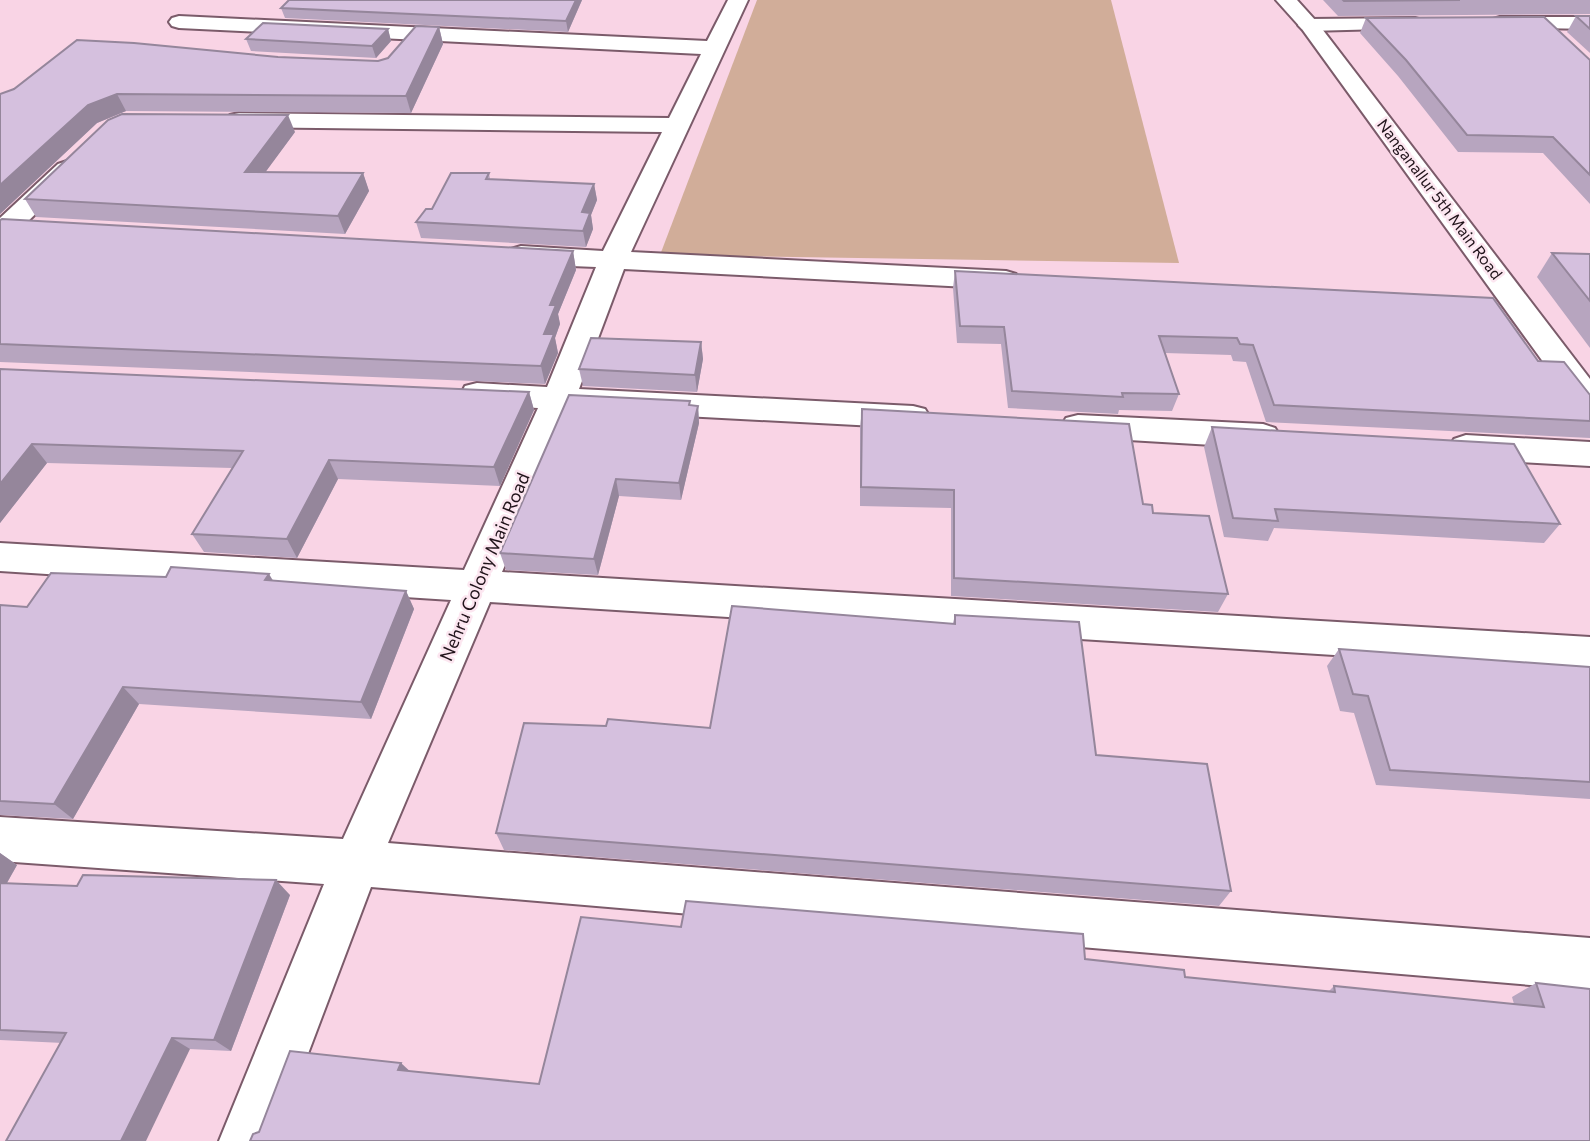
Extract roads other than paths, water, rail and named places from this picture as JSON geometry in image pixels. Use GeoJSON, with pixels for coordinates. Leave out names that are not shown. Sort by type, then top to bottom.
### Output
{"type":"FeatureCollection","features":[{"type":"Feature","properties":{"kind":"street","name":"Nehru Colony Main Road"},"geometry":{"type":"LineString","coordinates":[[247,1141],[356,863],[559,398],[613,260],[738,0]]}},
{"type":"Feature","properties":{"kind":"street","name":"Nanganallur 5th Main Road"},"geometry":{"type":"LineString","coordinates":[[1286,0],[1309,25],[1519,305],[1579,370],[1590,402]]}},
{"type":"Feature","properties":{"kind":"street"},"geometry":{"type":"LineString","coordinates":[[178,22],[405,43],[715,48]]}},
{"type":"Feature","properties":{"kind":"street"},"geometry":{"type":"LineString","coordinates":[[1474,23],[1590,23]]}},
{"type":"Feature","properties":{"kind":"street"},"geometry":{"type":"LineString","coordinates":[[1542,23],[1561,41]]}},
{"type":"Feature","properties":{"kind":"street"},"geometry":{"type":"LineString","coordinates":[[1309,25],[1432,24]]}},
{"type":"Feature","properties":{"kind":"street"},"geometry":{"type":"LineString","coordinates":[[215,120],[678,125]]}},
{"type":"Feature","properties":{"kind":"street"},"geometry":{"type":"LineString","coordinates":[[2,228],[85,152]]}},
{"type":"Feature","properties":{"kind":"street"},"geometry":{"type":"LineString","coordinates":[[2,228],[48,229]]}},
{"type":"Feature","properties":{"kind":"street"},"geometry":{"type":"LineString","coordinates":[[489,253],[1031,281]]}},
{"type":"Feature","properties":{"kind":"street"},"geometry":{"type":"LineString","coordinates":[[1477,303],[1519,305]]}},
{"type":"Feature","properties":{"kind":"street"},"geometry":{"type":"LineString","coordinates":[[447,393],[949,419]]}},
{"type":"Feature","properties":{"kind":"street"},"geometry":{"type":"LineString","coordinates":[[1047,425],[1297,438]]}},
{"type":"Feature","properties":{"kind":"street"},"geometry":{"type":"LineString","coordinates":[[1437,446],[1590,454]]}},
{"type":"Feature","properties":{"kind":"street"},"geometry":{"type":"LineString","coordinates":[[0,557],[478,584],[1590,654]]}},
{"type":"Feature","properties":{"kind":"street"},"geometry":{"type":"LineString","coordinates":[[0,839],[356,863],[1590,964]]}}]}
